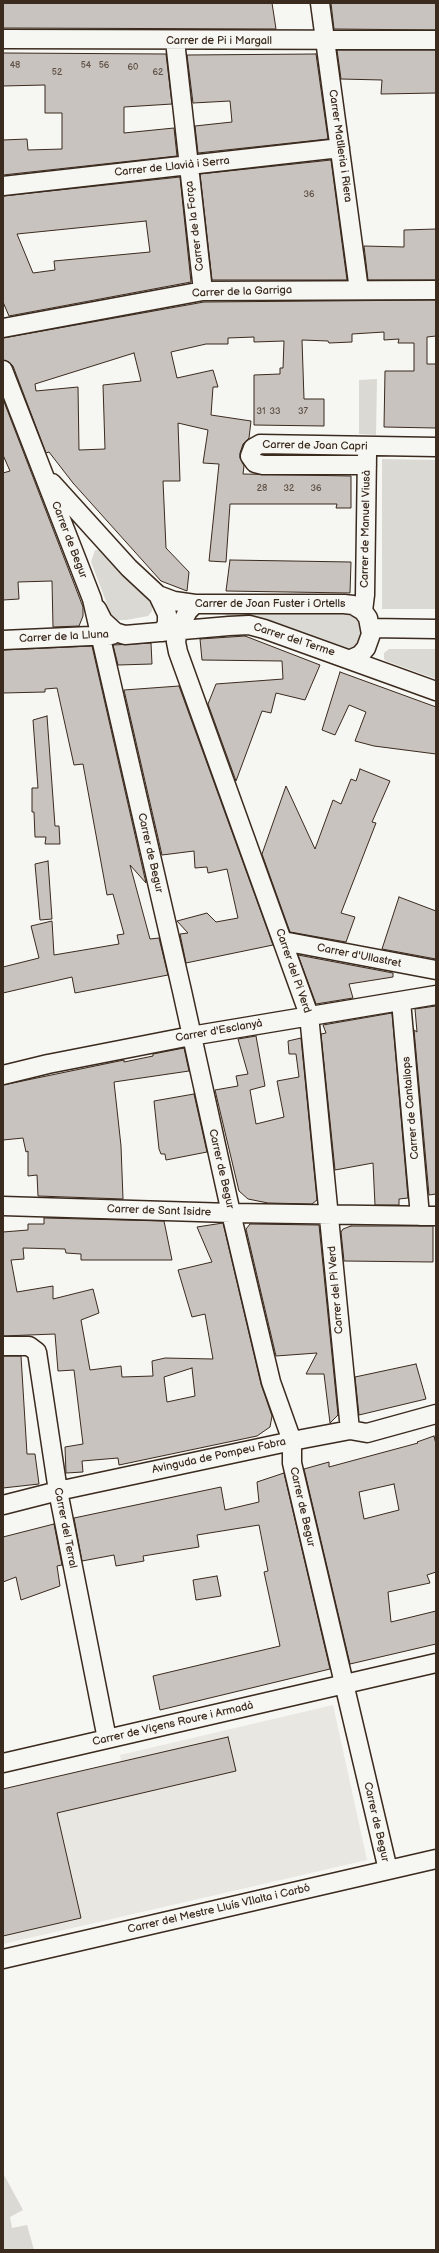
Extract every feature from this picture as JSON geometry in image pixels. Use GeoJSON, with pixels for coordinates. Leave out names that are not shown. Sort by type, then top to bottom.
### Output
{"type":"FeatureCollection","features":[{"type":"Feature","properties":{"kind":"street","name":"Carrer Matlleria i Riera"},"geometry":{"type":"LineString","coordinates":[[320,3],[359,290]]}},
{"type":"Feature","properties":{"kind":"street","name":"Carrer de Pi i Margall"},"geometry":{"type":"LineString","coordinates":[[3,39],[175,41],[436,40]]}},
{"type":"Feature","properties":{"kind":"street","name":"Carrer de la Força"},"geometry":{"type":"LineString","coordinates":[[175,41],[203,292]]}},
{"type":"Feature","properties":{"kind":"street","name":"Carrer de Llavià i Serra"},"geometry":{"type":"LineString","coordinates":[[3,186],[340,148]]}},
{"type":"Feature","properties":{"kind":"street","name":"Carrer de la Garriga"},"geometry":{"type":"LineString","coordinates":[[3,328],[203,292],[436,290]]}},
{"type":"Feature","properties":{"kind":"street","name":"Carrer de Begur"},"geometry":{"type":"LineString","coordinates":[[3,370],[42,472],[78,559],[92,599],[230,1213],[271,1382],[292,1441],[292,1463],[388,1870]]}},
{"type":"Feature","properties":{"kind":"street","name":"Carrer de Joan Capri"},"geometry":{"type":"LineString","coordinates":[[367,465],[263,465],[255,463],[250,456],[253,448],[260,444],[436,447]]}},
{"type":"Feature","properties":{"kind":"street","name":"Carrer de Manuel Viusà"},"geometry":{"type":"LineString","coordinates":[[363,611],[365,595],[367,447]]}},
{"type":"Feature","properties":{"kind":"street","name":"Carrer de Begur"},"geometry":{"type":"LineString","coordinates":[[42,472],[104,540],[158,595],[167,614],[167,624],[170,631]]}},
{"type":"Feature","properties":{"kind":"street"},"geometry":{"type":"LineString","coordinates":[[78,559],[84,545],[89,541],[104,540]]}},
{"type":"Feature","properties":{"kind":"street","name":"Carrer de Joan Fuster i Ortells"},"geometry":{"type":"LineString","coordinates":[[158,595],[174,601],[195,604],[344,604],[353,605],[363,611]]}},
{"type":"Feature","properties":{"kind":"street"},"geometry":{"type":"LineString","coordinates":[[92,599],[103,621],[115,632],[125,636]]}},
{"type":"Feature","properties":{"kind":"street","name":"Carrer del Pi Verd"},"geometry":{"type":"LineString","coordinates":[[195,604],[170,631],[176,642],[178,652],[309,1015],[350,1430]]}},
{"type":"Feature","properties":{"kind":"street"},"geometry":{"type":"LineString","coordinates":[[351,659],[360,655],[366,648],[371,628],[363,611]]}},
{"type":"Feature","properties":{"kind":"street","name":"Carrer del Terme"},"geometry":{"type":"LineString","coordinates":[[125,636],[170,631],[249,626],[264,629],[351,659],[436,691]]}},
{"type":"Feature","properties":{"kind":"street"},"geometry":{"type":"LineString","coordinates":[[371,628],[436,629]]}},
{"type":"Feature","properties":{"kind":"street","name":"Carrer de la Lluna"},"geometry":{"type":"LineString","coordinates":[[3,640],[100,635],[125,636]]}},
{"type":"Feature","properties":{"kind":"street","name":"Carrer d'Ullastret"},"geometry":{"type":"LineString","coordinates":[[283,941],[436,970]]}},
{"type":"Feature","properties":{"kind":"street","name":"Carrer d'Esclanyà"},"geometry":{"type":"LineString","coordinates":[[3,1075],[48,1064],[190,1036],[436,995]]}},
{"type":"Feature","properties":{"kind":"street","name":"Carrer de Cantallops"},"geometry":{"type":"LineString","coordinates":[[401,1001],[428,1216]]}},
{"type":"Feature","properties":{"kind":"street","name":"Carrer de Sant Isidre"},"geometry":{"type":"LineString","coordinates":[[3,1206],[230,1213],[428,1216]]}},
{"type":"Feature","properties":{"kind":"street","name":"Carrer del Terral"},"geometry":{"type":"LineString","coordinates":[[3,1346],[29,1346],[37,1352],[58,1491],[107,1739]]}},
{"type":"Feature","properties":{"kind":"street","name":"Avinguda de Pompeu Fabra"},"geometry":{"type":"LineString","coordinates":[[3,1505],[58,1491],[292,1441],[350,1430],[366,1433],[436,1414]]}},
{"type":"Feature","properties":{"kind":"street","name":"Carrer de Viçens Roure i Armadà"},"geometry":{"type":"LineString","coordinates":[[3,1763],[436,1663]]}},
{"type":"Feature","properties":{"kind":"street","name":"Carrer del Mestre Lluís VIlalta i Carbó"},"geometry":{"type":"LineString","coordinates":[[3,1959],[436,1859]]}},
{"type":"Feature","properties":{"kind":"shaded area"},"geometry":{"type":"Polygon","coordinates":[[[377,379],[376,435],[359,434],[359,380],[377,379]]]}},
{"type":"Feature","properties":{"kind":"shaded area"},"geometry":{"type":"Polygon","coordinates":[[[382,459],[436,460],[436,609],[382,609],[382,459]]]}},
{"type":"Feature","properties":{"kind":"shaded area"},"geometry":{"type":"Polygon","coordinates":[[[95,550],[101,550],[106,554],[148,600],[152,605],[152,611],[148,616],[126,620],[117,620],[112,617],[91,562],[95,550]]]}},
{"type":"Feature","properties":{"kind":"shaded area"},"geometry":{"type":"Polygon","coordinates":[[[340,608],[360,617],[363,636],[351,653],[226,618],[226,610],[340,608]]]}},
{"type":"Feature","properties":{"kind":"shaded area"},"geometry":{"type":"Polygon","coordinates":[[[389,649],[436,649],[436,679],[386,661],[384,659],[384,653],[389,649]]]}},
{"type":"Feature","properties":{"kind":"shaded area"},"geometry":{"type":"Polygon","coordinates":[[[333,1705],[367,1860],[3,1944],[3,1789],[121,1762],[120,1755],[333,1705]]]}},
{"type":"Feature","properties":{"kind":"shaded area"},"geometry":{"type":"Polygon","coordinates":[[[3,2173],[23,2210],[10,2217],[12,2228],[27,2225],[34,2250],[3,2250],[3,2173]]]}},
{"type":"Feature","properties":{"kind":"building"},"geometry":{"type":"Polygon","coordinates":[[[3,3],[272,3],[276,29],[3,28],[3,3]]]}},
{"type":"Feature","properties":{"kind":"building"},"geometry":{"type":"Polygon","coordinates":[[[331,3],[436,3],[436,30],[334,29],[331,3]]]}},
{"type":"Feature","properties":{"kind":"building"},"geometry":{"type":"Polygon","coordinates":[[[337,50],[436,50],[436,93],[381,94],[382,80],[341,79],[337,50]]]}},
{"type":"Feature","properties":{"kind":"building"},"geometry":{"type":"Polygon","coordinates":[[[3,53],[166,54],[172,104],[124,107],[124,133],[174,128],[177,156],[3,175],[3,140],[27,139],[28,150],[62,149],[62,113],[45,113],[45,85],[3,86],[3,53]]]}},
{"type":"Feature","properties":{"kind":"building"},"geometry":{"type":"Polygon","coordinates":[[[316,54],[328,139],[198,153],[195,126],[232,122],[230,101],[193,103],[187,55],[316,54]]]}},
{"type":"Feature","properties":{"kind":"building"},"geometry":{"type":"Polygon","coordinates":[[[331,160],[347,280],[212,280],[200,174],[331,160]]]}},
{"type":"Feature","properties":{"kind":"building"},"geometry":{"type":"Polygon","coordinates":[[[180,177],[191,282],[9,316],[3,302],[3,196],[180,177]],[[146,221],[17,234],[33,273],[55,270],[54,261],[150,252],[146,221]]]}},
{"type":"Feature","properties":{"kind":"building"},"geometry":{"type":"Polygon","coordinates":[[[436,229],[436,280],[368,280],[364,246],[404,247],[404,230],[436,229]]]}},
{"type":"Feature","properties":{"kind":"building"},"geometry":{"type":"Polygon","coordinates":[[[436,300],[436,336],[427,337],[427,364],[436,364],[436,428],[384,427],[385,371],[414,371],[414,343],[398,343],[399,339],[384,340],[384,332],[352,334],[352,342],[329,343],[328,341],[302,340],[304,399],[324,399],[324,426],[254,425],[254,375],[280,374],[280,368],[283,368],[284,341],[254,342],[254,337],[228,338],[228,344],[206,344],[171,352],[177,378],[213,370],[218,387],[213,387],[211,415],[251,421],[249,438],[243,444],[240,453],[240,458],[244,466],[243,474],[351,476],[351,508],[336,508],[337,504],[230,504],[226,562],[209,561],[219,464],[203,463],[208,430],[178,423],[180,481],[163,481],[166,548],[189,572],[187,591],[161,581],[73,483],[49,452],[46,453],[13,366],[9,362],[3,360],[3,338],[204,302],[436,300]],[[134,353],[35,384],[36,391],[78,387],[79,450],[105,449],[103,385],[141,381],[134,353]]]}},
{"type":"Feature","properties":{"kind":"building"},"geometry":{"type":"Polygon","coordinates":[[[3,399],[83,607],[83,616],[79,626],[53,627],[52,581],[18,582],[19,599],[3,600],[3,473],[10,471],[3,455],[3,399]]]}},
{"type":"Feature","properties":{"kind":"building"},"geometry":{"type":"Polygon","coordinates":[[[230,560],[351,562],[350,593],[226,591],[230,560]]]}},
{"type":"Feature","properties":{"kind":"building"},"geometry":{"type":"Polygon","coordinates":[[[245,636],[320,665],[305,700],[276,693],[271,713],[262,711],[236,781],[208,704],[216,684],[283,679],[282,661],[202,660],[200,639],[245,636]]]}},
{"type":"Feature","properties":{"kind":"building"},"geometry":{"type":"Polygon","coordinates":[[[151,643],[152,664],[118,665],[113,645],[151,643]]]}},
{"type":"Feature","properties":{"kind":"building"},"geometry":{"type":"Polygon","coordinates":[[[92,646],[146,883],[130,865],[150,939],[159,938],[168,975],[75,993],[72,977],[3,993],[3,967],[39,958],[31,926],[52,921],[54,955],[119,944],[117,935],[124,934],[113,894],[107,895],[83,764],[74,765],[57,688],[45,689],[45,692],[3,693],[3,650],[92,646]]]}},
{"type":"Feature","properties":{"kind":"building"},"geometry":{"type":"Polygon","coordinates":[[[340,672],[436,707],[436,754],[374,746],[355,741],[366,712],[349,705],[335,735],[322,730],[340,672]]]}},
{"type":"Feature","properties":{"kind":"building"},"geometry":{"type":"Polygon","coordinates":[[[179,686],[273,945],[186,963],[180,934],[188,933],[177,921],[207,913],[216,922],[238,918],[227,869],[208,873],[207,867],[195,868],[194,851],[162,855],[124,690],[179,686]]]}},
{"type":"Feature","properties":{"kind":"building"},"geometry":{"type":"Polygon","coordinates":[[[47,716],[55,826],[59,826],[60,844],[45,844],[46,837],[35,837],[34,812],[32,812],[32,788],[38,788],[33,720],[47,716]]]}},
{"type":"Feature","properties":{"kind":"building"},"geometry":{"type":"Polygon","coordinates":[[[360,769],[390,781],[372,822],[376,823],[341,913],[355,917],[346,942],[290,932],[262,854],[286,786],[315,849],[333,800],[341,804],[351,779],[356,781],[360,769]]]}},
{"type":"Feature","properties":{"kind":"building"},"geometry":{"type":"Polygon","coordinates":[[[48,861],[52,919],[40,920],[35,864],[48,861]]]}},
{"type":"Feature","properties":{"kind":"building"},"geometry":{"type":"Polygon","coordinates":[[[399,897],[436,911],[436,959],[382,949],[399,897]]]}},
{"type":"Feature","properties":{"kind":"building"},"geometry":{"type":"Polygon","coordinates":[[[298,955],[393,973],[393,977],[349,984],[353,998],[316,1004],[298,955]]]}},
{"type":"Feature","properties":{"kind":"building"},"geometry":{"type":"Polygon","coordinates":[[[436,1006],[436,1194],[429,1195],[414,1030],[417,1032],[415,1009],[436,1006]]]}},
{"type":"Feature","properties":{"kind":"building"},"geometry":{"type":"Polygon","coordinates":[[[392,1013],[408,1198],[399,1199],[399,1205],[375,1205],[373,1163],[335,1170],[321,1034],[326,1033],[323,1025],[392,1013]]]}},
{"type":"Feature","properties":{"kind":"building"},"geometry":{"type":"Polygon","coordinates":[[[256,1036],[265,1086],[250,1090],[256,1124],[284,1117],[277,1081],[299,1077],[296,1054],[289,1054],[288,1041],[301,1038],[317,1200],[312,1204],[268,1203],[248,1199],[239,1191],[215,1090],[238,1086],[236,1076],[248,1074],[238,1039],[256,1036]]]}},
{"type":"Feature","properties":{"kind":"building"},"geometry":{"type":"Polygon","coordinates":[[[184,1048],[189,1071],[114,1082],[121,1146],[123,1199],[38,1196],[37,1175],[28,1176],[28,1151],[26,1152],[23,1138],[3,1140],[3,1085],[124,1060],[124,1062],[153,1056],[153,1054],[184,1048]]]}},
{"type":"Feature","properties":{"kind":"building"},"geometry":{"type":"Polygon","coordinates":[[[194,1094],[207,1152],[166,1160],[165,1154],[161,1154],[159,1149],[154,1101],[194,1094]]]}},
{"type":"Feature","properties":{"kind":"building"},"geometry":{"type":"Polygon","coordinates":[[[44,1218],[164,1221],[172,1260],[81,1260],[81,1254],[66,1253],[65,1249],[23,1248],[24,1259],[11,1260],[17,1292],[53,1286],[53,1299],[93,1289],[99,1313],[81,1320],[90,1370],[121,1366],[122,1377],[153,1376],[152,1361],[165,1358],[213,1359],[205,1314],[192,1317],[178,1270],[212,1262],[197,1227],[223,1223],[261,1384],[272,1416],[270,1427],[257,1436],[119,1465],[118,1458],[82,1461],[83,1472],[66,1473],[65,1447],[83,1444],[74,1370],[58,1371],[55,1334],[3,1336],[3,1232],[28,1230],[28,1224],[44,1224],[44,1218]],[[192,1368],[164,1377],[167,1402],[195,1396],[192,1368]]]}},
{"type":"Feature","properties":{"kind":"building"},"geometry":{"type":"Polygon","coordinates":[[[250,1224],[319,1225],[338,1415],[330,1423],[324,1374],[306,1374],[317,1353],[276,1356],[246,1229],[250,1224]]]}},
{"type":"Feature","properties":{"kind":"building"},"geometry":{"type":"Polygon","coordinates":[[[351,1226],[433,1226],[433,1262],[344,1261],[341,1232],[343,1229],[351,1226]]]}},
{"type":"Feature","properties":{"kind":"building"},"geometry":{"type":"Polygon","coordinates":[[[3,1356],[21,1356],[27,1454],[35,1454],[39,1484],[3,1488],[3,1356]]]}},
{"type":"Feature","properties":{"kind":"building"},"geometry":{"type":"Polygon","coordinates":[[[416,1364],[426,1399],[359,1415],[355,1377],[416,1364]]]}},
{"type":"Feature","properties":{"kind":"building"},"geometry":{"type":"Polygon","coordinates":[[[434,1436],[436,1444],[436,1572],[427,1575],[430,1583],[388,1592],[391,1622],[436,1611],[436,1644],[350,1664],[304,1469],[329,1462],[329,1467],[418,1443],[417,1442],[434,1436]],[[394,1484],[359,1492],[364,1519],[399,1510],[394,1484]]]}},
{"type":"Feature","properties":{"kind":"building"},"geometry":{"type":"Polygon","coordinates":[[[284,1473],[330,1669],[160,1710],[153,1676],[280,1646],[264,1572],[268,1571],[259,1525],[197,1535],[199,1547],[143,1556],[144,1561],[116,1566],[114,1555],[82,1561],[74,1518],[221,1487],[225,1510],[259,1502],[257,1482],[284,1473]]]}},
{"type":"Feature","properties":{"kind":"building"},"geometry":{"type":"Polygon","coordinates":[[[54,1524],[62,1565],[57,1566],[60,1586],[21,1600],[16,1577],[3,1582],[3,1537],[54,1524]]]}},
{"type":"Feature","properties":{"kind":"building"},"geometry":{"type":"Polygon","coordinates":[[[217,1576],[221,1596],[196,1600],[193,1580],[217,1576]]]}},
{"type":"Feature","properties":{"kind":"building"},"geometry":{"type":"Polygon","coordinates":[[[228,1737],[236,1771],[57,1813],[81,1918],[3,1936],[3,1789],[228,1737]]]}}]}
